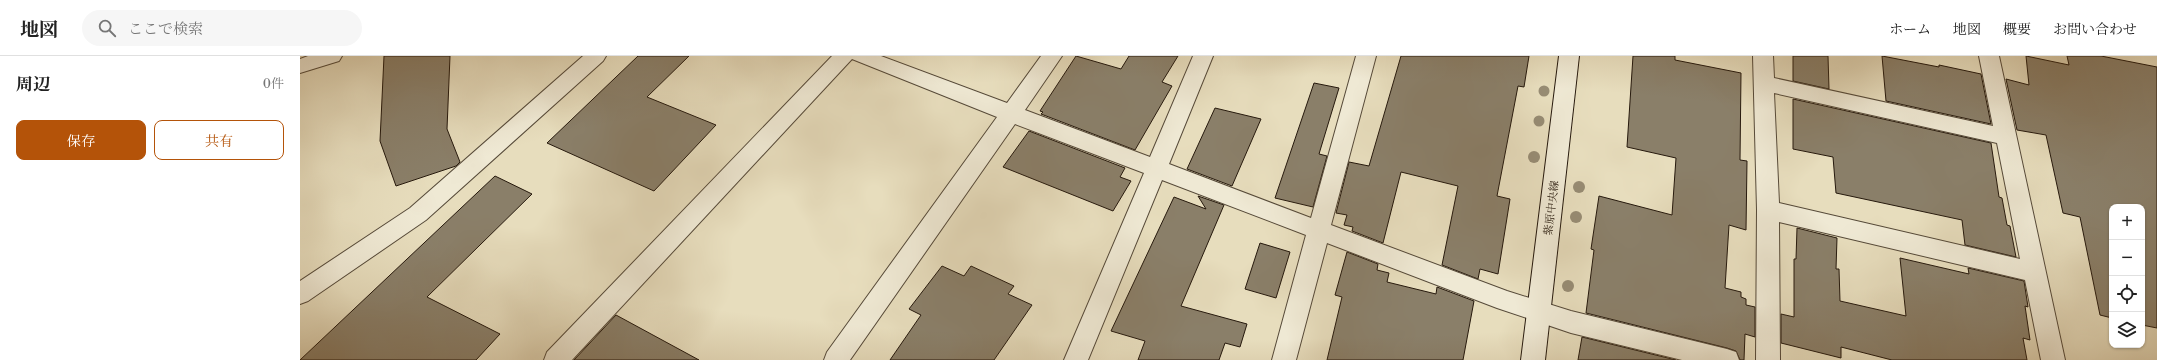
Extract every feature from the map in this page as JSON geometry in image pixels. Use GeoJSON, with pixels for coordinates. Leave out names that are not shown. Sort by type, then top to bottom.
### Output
{"type":"FeatureCollection","features":[{"type":"Feature","properties":{"kind":"street"},"geometry":{"type":"LineString","coordinates":[[300,66],[332,56]]}},
{"type":"Feature","properties":{"kind":"street"},"geometry":{"type":"LineString","coordinates":[[300,294],[418,214],[596,56]]}},
{"type":"Feature","properties":{"kind":"street"},"geometry":{"type":"LineString","coordinates":[[556,360],[844,56]]}},
{"type":"Feature","properties":{"kind":"street"},"geometry":{"type":"LineString","coordinates":[[860,56],[1505,301],[1571,322],[1728,360]]}},
{"type":"Feature","properties":{"kind":"street"},"geometry":{"type":"LineString","coordinates":[[836,360],[1052,56]]}},
{"type":"Feature","properties":{"kind":"street"},"geometry":{"type":"LineString","coordinates":[[1076,360],[1157,169],[1202,56]]}},
{"type":"Feature","properties":{"kind":"street"},"geometry":{"type":"LineString","coordinates":[[1284,360],[1366,56]]}},
{"type":"Feature","properties":{"kind":"street","name":"紫原中央線"},"geometry":{"type":"LineString","coordinates":[[1532,360],[1569,56]]}},
{"type":"Feature","properties":{"kind":"street"},"geometry":{"type":"LineString","coordinates":[[1763,56],[1768,210],[1768,360]]}},
{"type":"Feature","properties":{"kind":"street"},"geometry":{"type":"LineString","coordinates":[[1989,56],[2053,360]]}},
{"type":"Feature","properties":{"kind":"street"},"geometry":{"type":"LineString","coordinates":[[1763,83],[2006,137]]}},
{"type":"Feature","properties":{"kind":"street"},"geometry":{"type":"LineString","coordinates":[[1768,210],[2034,272]]}},
{"type":"Feature","properties":{"kind":"building"},"geometry":{"type":"Polygon","coordinates":[[[384,56],[450,56],[447,129],[460,162],[456,166],[396,186],[380,141],[384,56]]]}},
{"type":"Feature","properties":{"kind":"building"},"geometry":{"type":"Polygon","coordinates":[[[638,56],[689,56],[647,97],[716,125],[654,191],[547,143],[638,56]]]}},
{"type":"Feature","properties":{"kind":"building"},"geometry":{"type":"Polygon","coordinates":[[[1076,56],[1121,69],[1129,56],[1178,56],[1162,82],[1172,86],[1135,150],[1041,114],[1043,112],[1040,111],[1076,56]]]}},
{"type":"Feature","properties":{"kind":"building"},"geometry":{"type":"Polygon","coordinates":[[[1401,56],[1529,56],[1524,87],[1518,86],[1497,196],[1510,199],[1498,274],[1480,269],[1478,279],[1442,265],[1458,186],[1401,172],[1383,243],[1352,231],[1353,227],[1344,225],[1347,215],[1336,213],[1349,162],[1369,166],[1401,56]]]}},
{"type":"Feature","properties":{"kind":"building"},"geometry":{"type":"Polygon","coordinates":[[[1633,56],[1675,56],[1675,60],[1741,73],[1740,160],[1747,161],[1746,230],[1729,225],[1725,288],[1741,292],[1741,297],[1746,299],[1746,305],[1755,307],[1755,337],[1745,334],[1744,360],[1740,360],[1736,351],[1727,348],[1586,313],[1594,250],[1591,249],[1599,196],[1672,215],[1676,158],[1627,147],[1633,56]]]}},
{"type":"Feature","properties":{"kind":"building"},"geometry":{"type":"Polygon","coordinates":[[[1793,56],[1828,56],[1829,89],[1793,81],[1793,56]]]}},
{"type":"Feature","properties":{"kind":"building"},"geometry":{"type":"Polygon","coordinates":[[[1882,56],[1939,67],[1939,65],[1981,74],[1991,124],[1886,101],[1882,56]]]}},
{"type":"Feature","properties":{"kind":"building"},"geometry":{"type":"Polygon","coordinates":[[[2026,56],[2069,65],[2067,56],[2101,56],[2157,67],[2157,328],[2145,326],[2145,204],[2109,204],[2109,317],[2100,315],[2080,217],[2063,213],[2046,135],[2017,130],[2006,79],[2029,85],[2026,56]]]}},
{"type":"Feature","properties":{"kind":"building"},"geometry":{"type":"Polygon","coordinates":[[[1314,83],[1339,88],[1319,154],[1327,156],[1313,207],[1275,198],[1314,83]]]}},
{"type":"Feature","properties":{"kind":"building"},"geometry":{"type":"Polygon","coordinates":[[[1793,99],[1991,143],[1999,197],[2002,198],[2007,225],[2010,226],[2016,257],[1965,245],[1962,220],[1836,193],[1833,157],[1793,149],[1793,99]]]}},
{"type":"Feature","properties":{"kind":"building"},"geometry":{"type":"Polygon","coordinates":[[[1215,108],[1261,119],[1232,186],[1187,169],[1215,108]]]}},
{"type":"Feature","properties":{"kind":"building"},"geometry":{"type":"Polygon","coordinates":[[[1029,131],[1125,168],[1120,177],[1131,181],[1113,211],[1003,167],[1029,131]]]}},
{"type":"Feature","properties":{"kind":"building"},"geometry":{"type":"Polygon","coordinates":[[[495,176],[532,194],[427,297],[500,334],[476,360],[300,360],[495,176]]]}},
{"type":"Feature","properties":{"kind":"building"},"geometry":{"type":"Polygon","coordinates":[[[1198,196],[1224,205],[1181,306],[1247,324],[1240,347],[1225,343],[1219,360],[1138,360],[1145,341],[1111,331],[1174,197],[1206,209],[1198,196]]]}},
{"type":"Feature","properties":{"kind":"building"},"geometry":{"type":"Polygon","coordinates":[[[1797,228],[1837,238],[1836,269],[1839,269],[1840,301],[1906,316],[1900,258],[1969,274],[1968,268],[2024,281],[2028,307],[2025,306],[2030,340],[2023,338],[2027,360],[1892,360],[1841,347],[1841,358],[1781,343],[1781,314],[1794,317],[1794,259],[1796,259],[1797,228]]]}},
{"type":"Feature","properties":{"kind":"building"},"geometry":{"type":"Polygon","coordinates":[[[1260,243],[1290,252],[1276,298],[1245,289],[1260,243]]]}},
{"type":"Feature","properties":{"kind":"building"},"geometry":{"type":"Polygon","coordinates":[[[1347,252],[1378,264],[1377,270],[1389,273],[1387,282],[1436,294],[1437,287],[1474,301],[1463,360],[1327,360],[1342,297],[1335,295],[1347,252]]]}},
{"type":"Feature","properties":{"kind":"building"},"geometry":{"type":"Polygon","coordinates":[[[942,266],[964,276],[971,266],[1014,286],[1008,294],[1032,305],[994,360],[890,360],[921,315],[909,309],[942,266]]]}},
{"type":"Feature","properties":{"kind":"building"},"geometry":{"type":"Polygon","coordinates":[[[616,315],[699,360],[574,360],[616,315]]]}},
{"type":"Feature","properties":{"kind":"building"},"geometry":{"type":"Polygon","coordinates":[[[1582,337],[1676,360],[1578,360],[1582,337]]]}}]}
